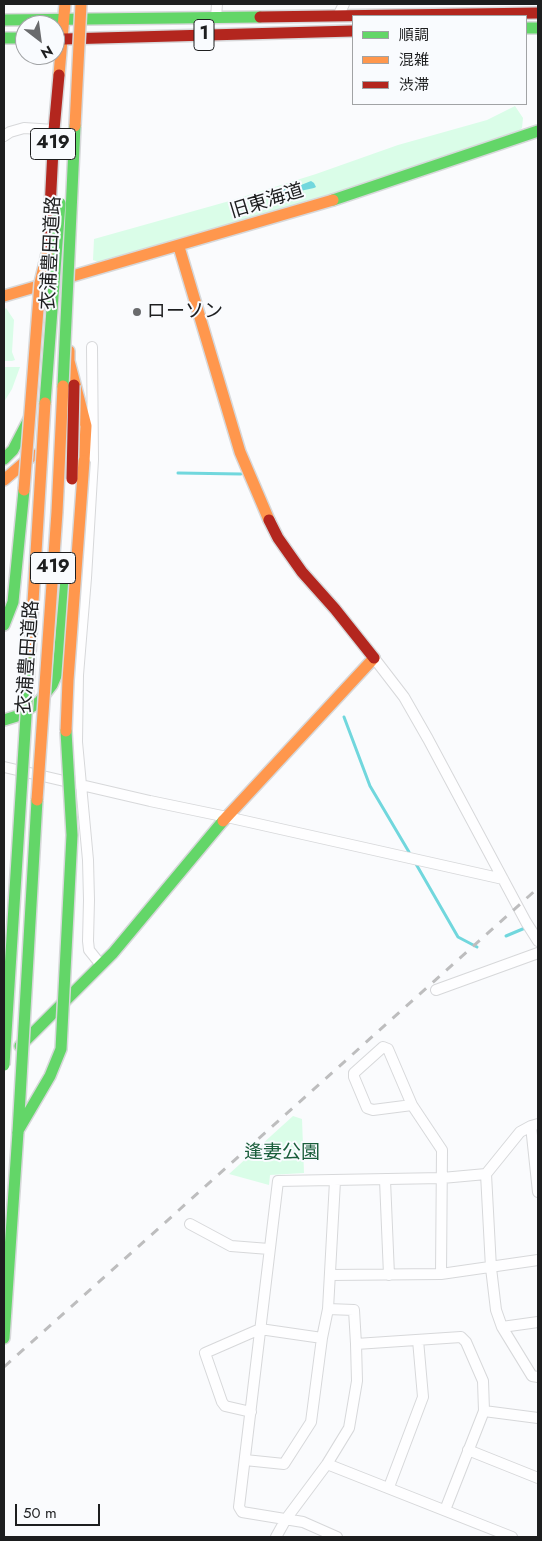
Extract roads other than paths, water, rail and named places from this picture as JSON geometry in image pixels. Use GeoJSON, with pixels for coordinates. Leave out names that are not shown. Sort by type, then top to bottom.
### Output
{"type":"FeatureCollection","features":[{"type":"Feature","properties":{"kind":"main road","name":"衣浦豊田道路"},"geometry":{"type":"LineString","coordinates":[[4,1338],[56,512],[73,4]]}},
{"type":"Feature","properties":{"kind":"main road","name":"衣浦豊田道路"},"geometry":{"type":"LineString","coordinates":[[4,1065],[52,302],[66,202],[81,4]]}},
{"type":"Feature","properties":{"kind":"main road","name":"419"},"geometry":{"type":"LineString","coordinates":[[73,277],[82,151],[88,4]]}},
{"type":"Feature","properties":{"kind":"main road","name":"1"},"geometry":{"type":"LineString","coordinates":[[405,15],[538,13]]}},
{"type":"Feature","properties":{"kind":"main road","name":"1"},"geometry":{"type":"LineString","coordinates":[[65,20],[352,16]]}},
{"type":"Feature","properties":{"kind":"main road","name":"1"},"geometry":{"type":"LineString","coordinates":[[65,39],[352,31]]}},
{"type":"Feature","properties":{"kind":"main road","name":"419"},"geometry":{"type":"LineString","coordinates":[[46,284],[58,65]]}},
{"type":"Feature","properties":{"kind":"main road","name":"旧東海道"},"geometry":{"type":"LineString","coordinates":[[4,296],[302,210],[538,131]]}},
{"type":"Feature","properties":{"kind":"main road","name":"衣浦豊田道路"},"geometry":{"type":"LineString","coordinates":[[4,626],[13,602],[24,490],[40,283],[66,202]]}},
{"type":"Feature","properties":{"kind":"main road","name":"419"},"geometry":{"type":"LineString","coordinates":[[4,720],[17,716],[38,702],[52,685],[58,671],[66,580],[72,469],[77,263],[66,202]]}},
{"type":"Feature","properties":{"kind":"main road"},"geometry":{"type":"LineString","coordinates":[[4,1061],[113,953],[227,817],[374,658],[335,609],[302,572],[278,538],[262,506],[240,452],[179,247]]}},
{"type":"Feature","properties":{"kind":"main road","name":"衣浦豊田道路"},"geometry":{"type":"LineString","coordinates":[[18,1132],[50,1076],[61,1049],[72,836],[66,745],[68,680],[86,426],[69,361],[73,277]]}},
{"type":"Feature","properties":{"kind":"main road","name":"衣浦豊田道路"},"geometry":{"type":"LineString","coordinates":[[24,431],[36,400],[42,368],[46,284]]}},
{"type":"Feature","properties":{"kind":"main road","name":"419"},"geometry":{"type":"LineString","coordinates":[[4,480],[22,466],[40,447],[54,426],[67,393],[69,361]]}},
{"type":"Feature","properties":{"kind":"main road","name":"419"},"geometry":{"type":"LineString","coordinates":[[4,459],[13,450],[24,431]]}},
{"type":"Feature","properties":{"kind":"main road"},"geometry":{"type":"LineString","coordinates":[[4,443],[24,431]]}},
{"type":"Feature","properties":{"kind":"main road"},"geometry":{"type":"LineString","coordinates":[[4,1220],[15,1052]]}},
{"type":"Feature","properties":{"kind":"street"},"geometry":{"type":"LineString","coordinates":[[216,18],[217,4]]}},
{"type":"Feature","properties":{"kind":"street"},"geometry":{"type":"LineString","coordinates":[[338,16],[344,4]]}},
{"type":"Feature","properties":{"kind":"street"},"geometry":{"type":"LineString","coordinates":[[4,136],[24,128],[54,130]]}},
{"type":"Feature","properties":{"kind":"street"},"geometry":{"type":"LineString","coordinates":[[92,347],[94,422],[92,477],[76,708],[80,785],[86,834],[89,884],[88,941],[89,950],[100,965]]}},
{"type":"Feature","properties":{"kind":"street"},"geometry":{"type":"LineString","coordinates":[[374,658],[404,697],[503,879],[537,934]]}},
{"type":"Feature","properties":{"kind":"street"},"geometry":{"type":"LineString","coordinates":[[4,767],[503,879]]}},
{"type":"Feature","properties":{"kind":"street"},"geometry":{"type":"LineString","coordinates":[[436,990],[538,953]]}},
{"type":"Feature","properties":{"kind":"street"},"geometry":{"type":"LineString","coordinates":[[412,1105],[373,1110],[368,1108],[354,1073],[384,1047],[388,1048],[412,1105],[442,1150],[441,1274]]}},
{"type":"Feature","properties":{"kind":"street"},"geometry":{"type":"LineString","coordinates":[[538,1192],[534,1125],[520,1132],[486,1174],[491,1268],[496,1310],[502,1327],[532,1376],[538,1377]]}},
{"type":"Feature","properties":{"kind":"street"},"geometry":{"type":"LineString","coordinates":[[337,1537],[303,1522],[242,1512],[239,1507],[268,1249],[278,1182],[442,1178],[486,1174]]}},
{"type":"Feature","properties":{"kind":"street"},"geometry":{"type":"LineString","coordinates":[[385,1180],[389,1276]]}},
{"type":"Feature","properties":{"kind":"street"},"geometry":{"type":"LineString","coordinates":[[245,1460],[284,1464],[311,1422],[322,1338],[328,1309],[335,1181]]}},
{"type":"Feature","properties":{"kind":"street"},"geometry":{"type":"LineString","coordinates":[[190,1224],[231,1246],[268,1249]]}},
{"type":"Feature","properties":{"kind":"street"},"geometry":{"type":"LineString","coordinates":[[330,1275],[389,1276],[441,1274],[538,1260]]}},
{"type":"Feature","properties":{"kind":"street"},"geometry":{"type":"LineString","coordinates":[[276,1537],[286,1519],[327,1464],[348,1428],[357,1381],[354,1310],[328,1309]]}},
{"type":"Feature","properties":{"kind":"street"},"geometry":{"type":"LineString","coordinates":[[502,1327],[538,1322]]}},
{"type":"Feature","properties":{"kind":"street"},"geometry":{"type":"LineString","coordinates":[[251,1412],[225,1406],[205,1353],[260,1328],[322,1338]]}},
{"type":"Feature","properties":{"kind":"street"},"geometry":{"type":"LineString","coordinates":[[356,1344],[461,1337],[466,1342],[483,1381],[484,1411],[445,1510]]}},
{"type":"Feature","properties":{"kind":"street"},"geometry":{"type":"LineString","coordinates":[[389,1487],[423,1397],[418,1340]]}},
{"type":"Feature","properties":{"kind":"street"},"geometry":{"type":"LineString","coordinates":[[484,1411],[538,1418]]}},
{"type":"Feature","properties":{"kind":"street"},"geometry":{"type":"LineString","coordinates":[[468,1450],[538,1478]]}},
{"type":"Feature","properties":{"kind":"street"},"geometry":{"type":"LineString","coordinates":[[327,1464],[512,1537]]}},
{"type":"Feature","properties":{"kind":"water"},"geometry":{"type":"Polygon","coordinates":[[[311,181],[316,187],[300,191],[297,194],[291,194],[287,197],[282,196],[282,191],[286,188],[296,187],[311,181]]]}},
{"type":"Feature","properties":{"kind":"waterway"},"geometry":{"type":"LineString","coordinates":[[178,473],[241,474]]}},
{"type":"Feature","properties":{"kind":"waterway"},"geometry":{"type":"LineString","coordinates":[[344,717],[370,786],[409,852]]}},
{"type":"Feature","properties":{"kind":"waterway"},"geometry":{"type":"LineString","coordinates":[[416,864],[458,937],[477,947]]}},
{"type":"Feature","properties":{"kind":"waterway"},"geometry":{"type":"LineString","coordinates":[[506,936],[525,928]]}},
{"type":"Feature","properties":{"kind":"railway"},"geometry":{"type":"LineString","coordinates":[[4,1367],[538,888]]}},
{"type":"Feature","properties":{"kind":"place","name":"ローソン"},"geometry":{"type":"Point","coordinates":[137,312]}},
{"type":"Feature","properties":{"kind":"park label","name":"逢妻公園"},"geometry":{"type":"Point","coordinates":[282,1153]}}]}
